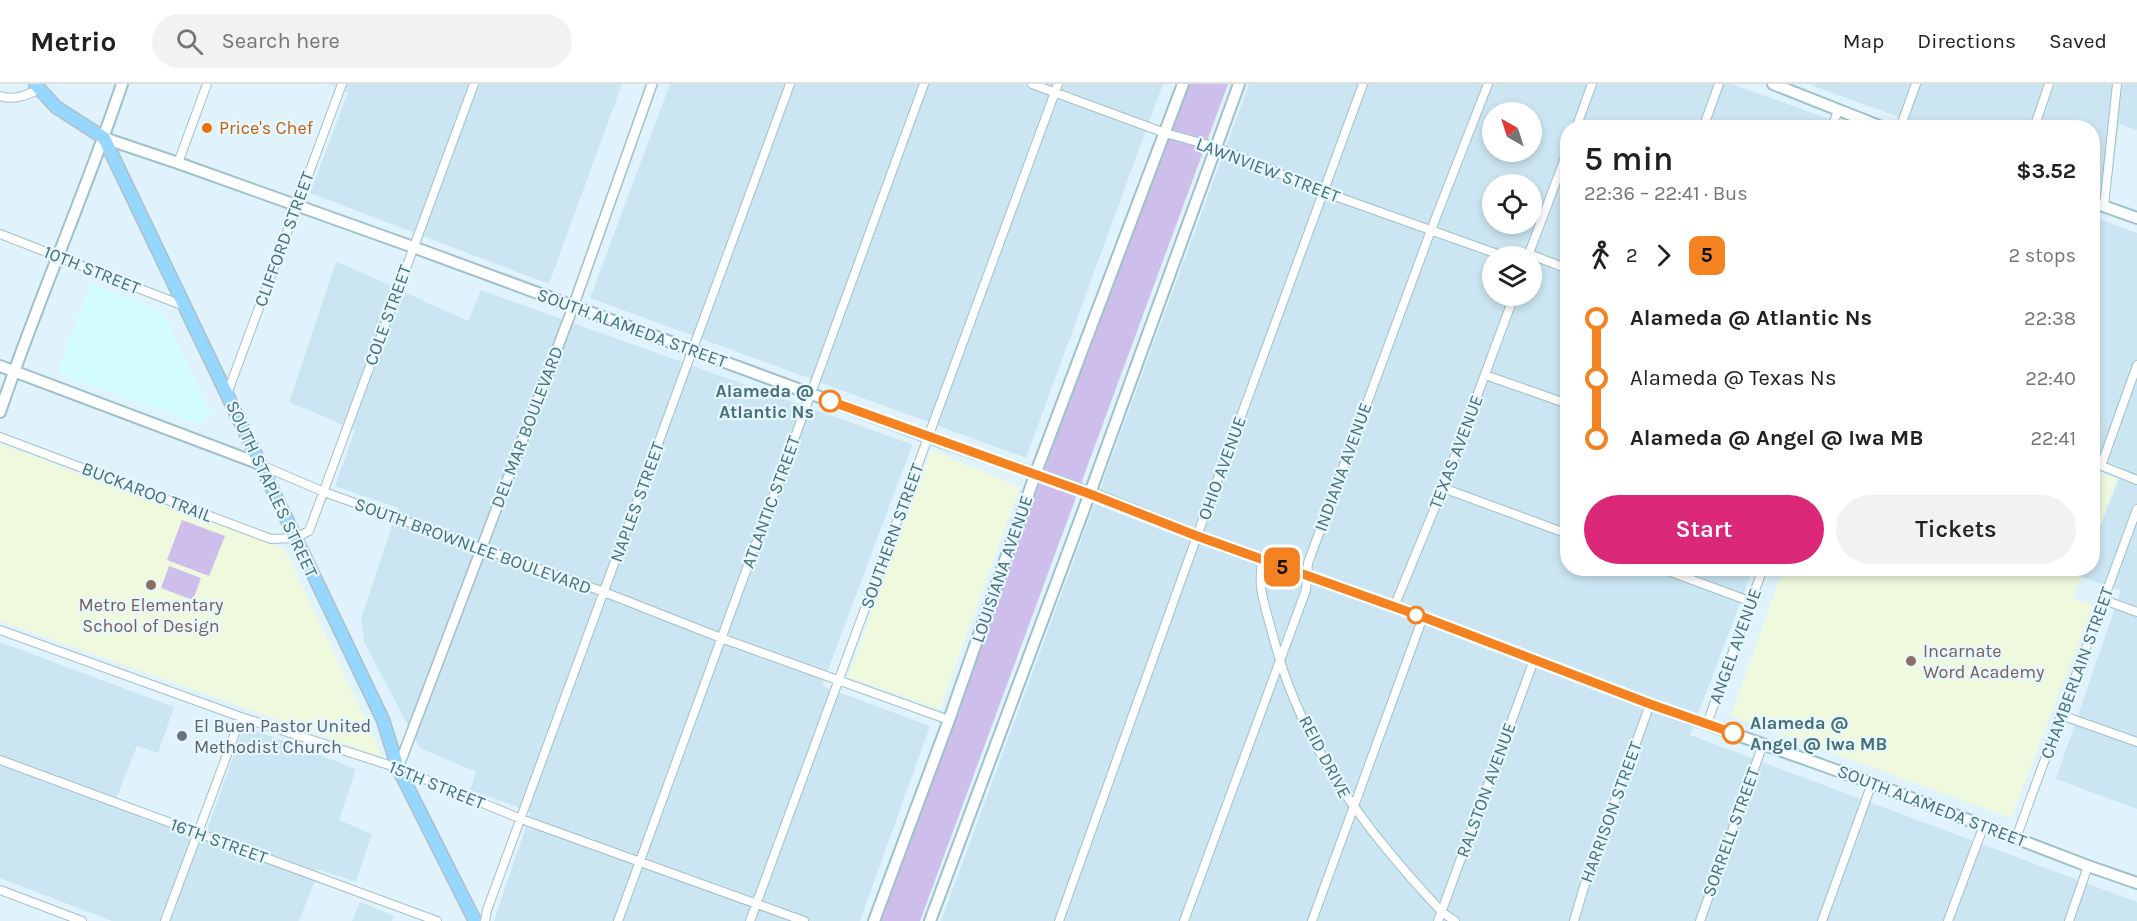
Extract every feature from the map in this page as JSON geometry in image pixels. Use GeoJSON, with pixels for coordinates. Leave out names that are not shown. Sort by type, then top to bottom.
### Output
{"type":"FeatureCollection","features":[{"type":"Feature","properties":{"kind":"main road"},"geometry":{"type":"LineString","coordinates":[[0,412],[104,138],[122,84]]}},
{"type":"Feature","properties":{"kind":"main road","name":"LOUISIANA AVENUE"},"geometry":{"type":"LineString","coordinates":[[874,921],[949,720],[1035,475],[1183,84]]}},
{"type":"Feature","properties":{"kind":"main road"},"geometry":{"type":"LineString","coordinates":[[930,921],[1090,494],[1239,84]]}},
{"type":"Feature","properties":{"kind":"main road"},"geometry":{"type":"LineString","coordinates":[[1778,85],[1864,120]]}},
{"type":"Feature","properties":{"kind":"main road"},"geometry":{"type":"LineString","coordinates":[[38,87],[56,107],[104,138]]}},
{"type":"Feature","properties":{"kind":"main road","name":"SOUTH ALAMEDA STREET"},"geometry":{"type":"LineString","coordinates":[[104,138],[413,247],[928,437],[1090,494],[1197,536],[1423,617],[1650,704],[1872,783],[2137,883]]}},
{"type":"Feature","properties":{"kind":"main road","name":"SOUTH STAPLES STREET"},"geometry":{"type":"LineString","coordinates":[[104,138],[383,720],[398,768],[475,921]]}},
{"type":"Feature","properties":{"kind":"main road"},"geometry":{"type":"LineString","coordinates":[[2100,205],[2137,218]]}},
{"type":"Feature","properties":{"kind":"main road","name":"SOUTH BROWNLEE BOULEVARD"},"geometry":{"type":"LineString","coordinates":[[0,366],[260,464]]}},
{"type":"Feature","properties":{"kind":"street"},"geometry":{"type":"LineString","coordinates":[[178,163],[207,84]]}},
{"type":"Feature","properties":{"kind":"street","name":"CLIFFORD STREET"},"geometry":{"type":"LineString","coordinates":[[227,394],[342,84]]}},
{"type":"Feature","properties":{"kind":"street","name":"COLE STREET"},"geometry":{"type":"LineString","coordinates":[[295,538],[309,531],[474,84]]}},
{"type":"Feature","properties":{"kind":"street","name":"DEL MAR BOULEVARD"},"geometry":{"type":"LineString","coordinates":[[398,768],[573,307],[652,84]]}},
{"type":"Feature","properties":{"kind":"street","name":"NAPLES STREET"},"geometry":{"type":"LineString","coordinates":[[485,921],[520,819],[790,84]]}},
{"type":"Feature","properties":{"kind":"street","name":"ATLANTIC STREET"},"geometry":{"type":"LineString","coordinates":[[618,921],[924,84]]}},
{"type":"Feature","properties":{"kind":"street","name":"LAWNVIEW STREET"},"geometry":{"type":"LineString","coordinates":[[1032,84],[1057,88],[1165,134],[1216,147],[1324,192],[1482,248]]}},
{"type":"Feature","properties":{"kind":"street","name":"OHIO AVENUE"},"geometry":{"type":"LineString","coordinates":[[1059,921],[1363,84]]}},
{"type":"Feature","properties":{"kind":"street","name":"INDIANA AVENUE"},"geometry":{"type":"LineString","coordinates":[[1184,921],[1306,590],[1308,563],[1431,230],[1488,84]]}},
{"type":"Feature","properties":{"kind":"street"},"geometry":{"type":"LineString","coordinates":[[1579,120],[1592,84]]}},
{"type":"Feature","properties":{"kind":"street"},"geometry":{"type":"LineString","coordinates":[[1706,120],[1719,84]]}},
{"type":"Feature","properties":{"kind":"street"},"geometry":{"type":"LineString","coordinates":[[1903,120],[1916,84]]}},
{"type":"Feature","properties":{"kind":"street"},"geometry":{"type":"LineString","coordinates":[[2037,120],[2049,84]]}},
{"type":"Feature","properties":{"kind":"street"},"geometry":{"type":"LineString","coordinates":[[2104,206],[2117,84]]}},
{"type":"Feature","properties":{"kind":"street"},"geometry":{"type":"LineString","coordinates":[[0,96],[22,97],[38,87]]}},
{"type":"Feature","properties":{"kind":"street","name":"SOUTHERN STREET"},"geometry":{"type":"LineString","coordinates":[[750,921],[1057,88]]}},
{"type":"Feature","properties":{"kind":"street"},"geometry":{"type":"LineString","coordinates":[[1835,120],[1838,110]]}},
{"type":"Feature","properties":{"kind":"street"},"geometry":{"type":"LineString","coordinates":[[1531,246],[1560,171]]}},
{"type":"Feature","properties":{"kind":"street","name":"10TH STREET"},"geometry":{"type":"LineString","coordinates":[[0,234],[184,306]]}},
{"type":"Feature","properties":{"kind":"street"},"geometry":{"type":"LineString","coordinates":[[1542,260],[1560,266]]}},
{"type":"Feature","properties":{"kind":"street","name":"TEXAS AVENUE"},"geometry":{"type":"LineString","coordinates":[[1394,607],[1443,488],[1510,306]]}},
{"type":"Feature","properties":{"kind":"street"},"geometry":{"type":"LineString","coordinates":[[2137,365],[2101,466],[2137,480]]}},
{"type":"Feature","properties":{"kind":"street"},"geometry":{"type":"LineString","coordinates":[[1485,375],[1560,401]]}},
{"type":"Feature","properties":{"kind":"street","name":"BUCKAROO TRAIL"},"geometry":{"type":"LineString","coordinates":[[0,437],[272,539],[295,538]]}},
{"type":"Feature","properties":{"kind":"street","name":"SOUTH BROWNLEE BOULEVARD"},"geometry":{"type":"LineString","coordinates":[[260,464],[324,492],[604,592],[722,638],[949,720]]}},
{"type":"Feature","properties":{"kind":"street"},"geometry":{"type":"LineString","coordinates":[[1443,488],[1560,531]]}},
{"type":"Feature","properties":{"kind":"street","name":"CHAMBERLAIN STREET"},"geometry":{"type":"LineString","coordinates":[[2016,838],[2137,509]]}},
{"type":"Feature","properties":{"kind":"street","name":"REID DRIVE"},"geometry":{"type":"LineString","coordinates":[[1262,560],[1260,586],[1279,661],[1328,769],[1353,808],[1407,875],[1442,912],[1455,921]]}},
{"type":"Feature","properties":{"kind":"street"},"geometry":{"type":"LineString","coordinates":[[1682,576],[1752,602]]}},
{"type":"Feature","properties":{"kind":"street","name":"ANGEL AVENUE"},"geometry":{"type":"LineString","coordinates":[[1707,724],[1760,576]]}},
{"type":"Feature","properties":{"kind":"street"},"geometry":{"type":"LineString","coordinates":[[2104,600],[2137,612]]}},
{"type":"Feature","properties":{"kind":"street"},"geometry":{"type":"LineString","coordinates":[[1312,921],[1423,617]]}},
{"type":"Feature","properties":{"kind":"street","name":"15TH STREET"},"geometry":{"type":"LineString","coordinates":[[0,630],[241,717],[398,768],[520,819],[804,921]]}},
{"type":"Feature","properties":{"kind":"street","name":"RALSTON AVENUE"},"geometry":{"type":"LineString","coordinates":[[1438,921],[1534,660]]}},
{"type":"Feature","properties":{"kind":"street","name":"HARRISON STREET"},"geometry":{"type":"LineString","coordinates":[[1574,921],[1584,887],[1650,704]]}},
{"type":"Feature","properties":{"kind":"street"},"geometry":{"type":"LineString","coordinates":[[2061,715],[2137,742]]}},
{"type":"Feature","properties":{"kind":"street"},"geometry":{"type":"LineString","coordinates":[[165,921],[241,717]]}},
{"type":"Feature","properties":{"kind":"street","name":"SORRELL STREET"},"geometry":{"type":"LineString","coordinates":[[1700,921],[1763,744]]}},
{"type":"Feature","properties":{"kind":"street","name":"16TH STREET"},"geometry":{"type":"LineString","coordinates":[[0,760],[437,921]]}},
{"type":"Feature","properties":{"kind":"street"},"geometry":{"type":"LineString","coordinates":[[1822,921],[1872,783]]}},
{"type":"Feature","properties":{"kind":"street"},"geometry":{"type":"LineString","coordinates":[[1948,921],[1984,825]]}},
{"type":"Feature","properties":{"kind":"street"},"geometry":{"type":"LineString","coordinates":[[2069,921],[2088,866]]}},
{"type":"Feature","properties":{"kind":"street"},"geometry":{"type":"LineString","coordinates":[[0,890],[82,921]]}},
{"type":"Feature","properties":{"kind":"shaded area"},"geometry":{"type":"Polygon","coordinates":[[[327,84],[622,84],[549,284],[310,193],[348,92],[327,84]]]}},
{"type":"Feature","properties":{"kind":"shaded area"},"geometry":{"type":"Polygon","coordinates":[[[670,84],[1163,84],[1026,458],[590,298],[670,84]]]}},
{"type":"Feature","properties":{"kind":"shaded area"},"geometry":{"type":"Polygon","coordinates":[[[1186,84],[1228,84],[920,921],[879,921],[1186,84]]]}},
{"type":"Feature","properties":{"kind":"shaded area"},"geometry":{"type":"Polygon","coordinates":[[[1249,84],[1732,84],[1832,120],[1560,120],[1560,576],[1750,576],[1690,735],[2137,902],[2137,921],[941,921],[1249,84]]]}},
{"type":"Feature","properties":{"kind":"shaded area"},"geometry":{"type":"Polygon","coordinates":[[[1808,84],[2137,84],[2137,130],[2119,124],[2110,196],[2100,192],[2100,120],[1907,120],[1808,84]]]}},
{"type":"Feature","properties":{"kind":"shaded area"},"geometry":{"type":"Polygon","coordinates":[[[2100,220],[2137,233],[2137,809],[2056,779],[2121,590],[2081,577],[2100,576],[2100,527],[2123,468],[2100,460],[2100,220]]]}},
{"type":"Feature","properties":{"kind":"shaded area"},"geometry":{"type":"Polygon","coordinates":[[[336,261],[468,321],[481,290],[911,444],[822,686],[930,726],[860,921],[494,921],[531,812],[470,790],[476,772],[420,748],[364,642],[361,618],[398,508],[335,486],[355,430],[289,402],[336,261]]]}},
{"type":"Feature","properties":{"kind":"shaded area"},"geometry":{"type":"Polygon","coordinates":[[[91,283],[164,314],[212,416],[203,420],[201,425],[57,373],[91,283]]]}},
{"type":"Feature","properties":{"kind":"shaded area","name":"Metro Elementary School of Design"},"geometry":{"type":"Polygon","coordinates":[[[0,444],[285,549],[383,757],[0,621],[0,444]]]}},
{"type":"Feature","properties":{"kind":"shaded area"},"geometry":{"type":"Polygon","coordinates":[[[931,450],[1020,487],[940,709],[848,677],[931,450]]]}},
{"type":"Feature","properties":{"kind":"shaded area"},"geometry":{"type":"Polygon","coordinates":[[[2100,473],[2117,479],[2100,526],[2100,473]]]}},
{"type":"Feature","properties":{"kind":"shaded area"},"geometry":{"type":"Polygon","coordinates":[[[182,520],[225,536],[209,576],[167,560],[182,520]]]}},
{"type":"Feature","properties":{"kind":"shaded area"},"geometry":{"type":"Polygon","coordinates":[[[169,566],[201,578],[193,600],[161,588],[169,566]]]}},
{"type":"Feature","properties":{"kind":"shaded area","name":"Incarnate Word Academy"},"geometry":{"type":"Polygon","coordinates":[[[1781,576],[2081,576],[2073,598],[2093,605],[2011,818],[1731,716],[1781,576]]]}},
{"type":"Feature","properties":{"kind":"shaded area"},"geometry":{"type":"Polygon","coordinates":[[[0,642],[174,707],[158,753],[137,746],[113,807],[203,841],[244,726],[356,769],[339,820],[372,834],[356,882],[319,870],[299,921],[112,921],[0,878],[0,642]]]}},
{"type":"Feature","properties":{"kind":"shaded area"},"geometry":{"type":"Polygon","coordinates":[[[360,902],[394,916],[392,921],[352,921],[360,902]]]}},
{"type":"Feature","properties":{"kind":"bus line","name":"5"},"geometry":{"type":"LineString","coordinates":[[830,401],[1090,494],[1197,536],[1423,617],[1650,704],[1733,733]]}},
{"type":"Feature","properties":{"kind":"place","name":"Price's Chef"},"geometry":{"type":"Point","coordinates":[207,128]}},
{"type":"Feature","properties":{"kind":"place","name":"Alameda @ Atlantic Ns"},"geometry":{"type":"Point","coordinates":[830,401]}},
{"type":"Feature","properties":{"kind":"place","name":"Metro Elementary School of Design"},"geometry":{"type":"Point","coordinates":[151,585]}},
{"type":"Feature","properties":{"kind":"place","name":"Incarnate Word Academy"},"geometry":{"type":"Point","coordinates":[1911,661]}},
{"type":"Feature","properties":{"kind":"place","name":"Alameda @ Angel @ Iwa MB"},"geometry":{"type":"Point","coordinates":[1733,733]}},
{"type":"Feature","properties":{"kind":"place","name":"El Buen Pastor United Methodist Church"},"geometry":{"type":"Point","coordinates":[182,736]}}]}
